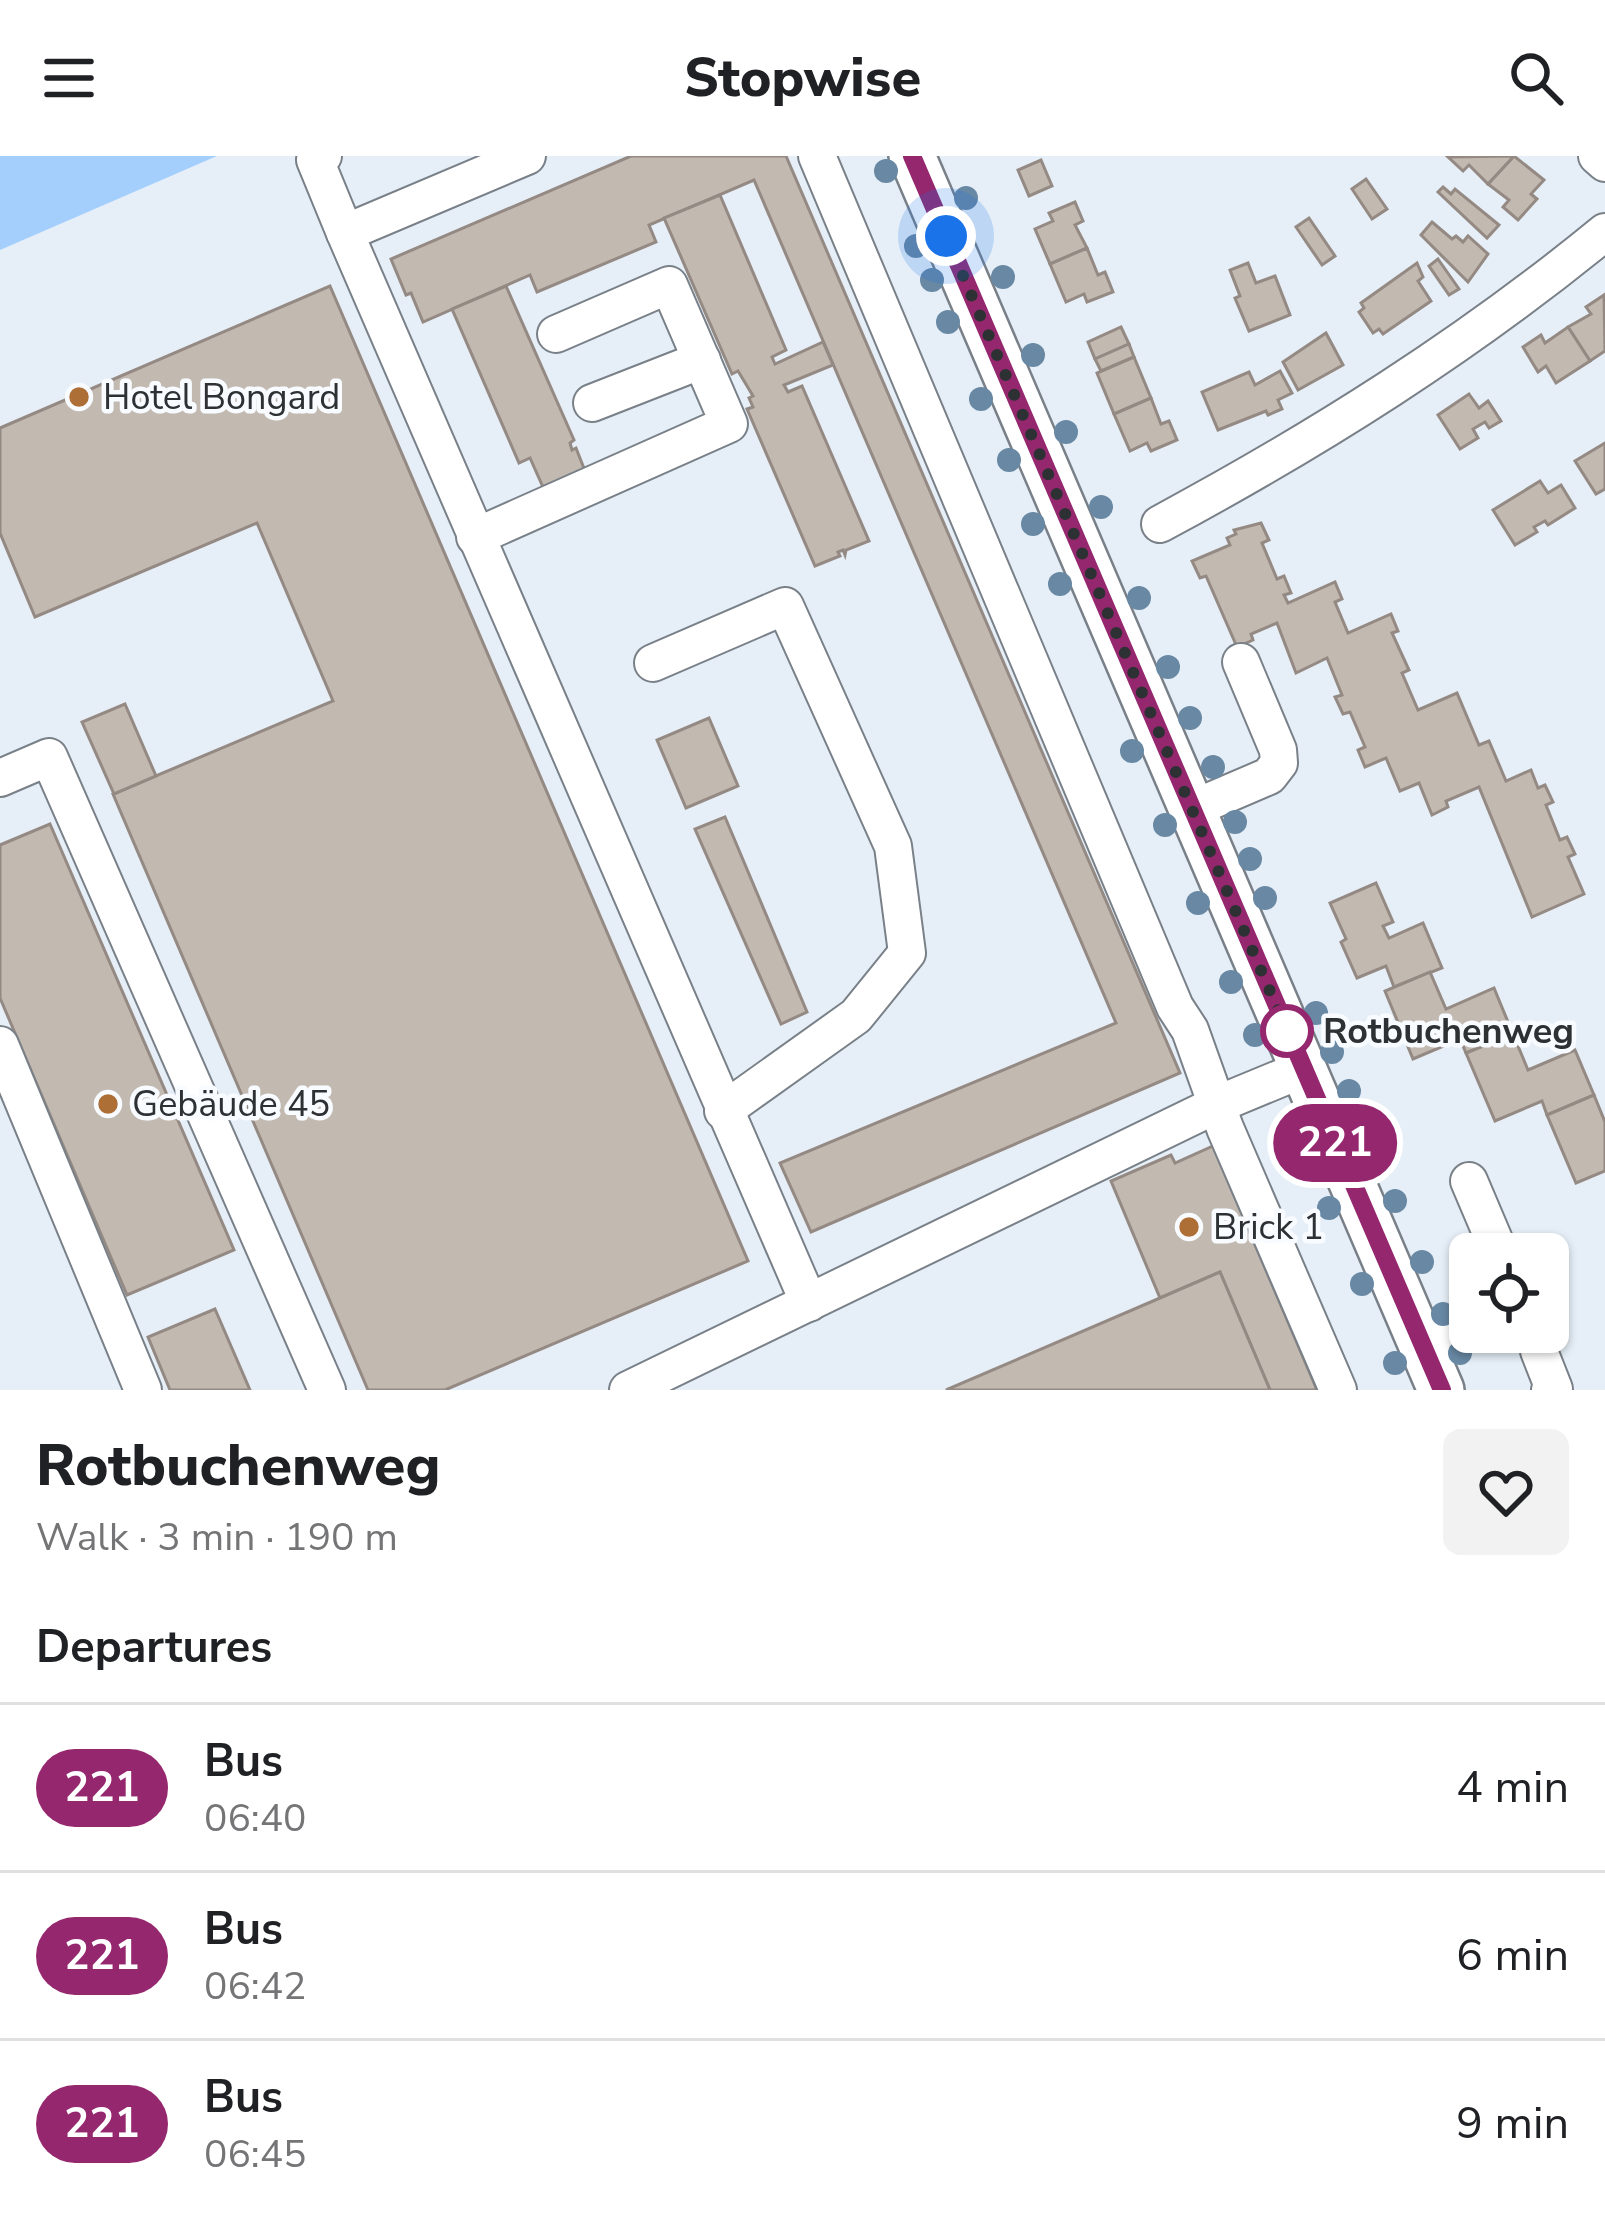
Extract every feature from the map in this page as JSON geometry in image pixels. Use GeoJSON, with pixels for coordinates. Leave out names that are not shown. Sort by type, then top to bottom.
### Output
{"type":"FeatureCollection","features":[{"type":"Feature","properties":{"kind":"main road"},"geometry":{"type":"LineString","coordinates":[[912,156],[1442,1390]]}},
{"type":"Feature","properties":{"kind":"street"},"geometry":{"type":"LineString","coordinates":[[323,156],[315,160],[345,233],[809,1303]]}},
{"type":"Feature","properties":{"kind":"street"},"geometry":{"type":"LineString","coordinates":[[345,233],[527,156]]}},
{"type":"Feature","properties":{"kind":"street"},"geometry":{"type":"LineString","coordinates":[[817,156],[1175,1007],[1204,1063],[1216,1105],[1338,1390]]}},
{"type":"Feature","properties":{"kind":"street"},"geometry":{"type":"LineString","coordinates":[[1598,156],[1605,163]]}},
{"type":"Feature","properties":{"kind":"street"},"geometry":{"type":"LineString","coordinates":[[1160,524],[1278,461],[1395,389],[1525,298],[1605,232]]}},
{"type":"Feature","properties":{"kind":"street"},"geometry":{"type":"LineString","coordinates":[[475,537],[729,424],[669,285],[556,334]]}},
{"type":"Feature","properties":{"kind":"street"},"geometry":{"type":"LineString","coordinates":[[592,403],[702,360]]}},
{"type":"Feature","properties":{"kind":"street"},"geometry":{"type":"LineString","coordinates":[[653,664],[785,606],[893,845],[907,952],[856,1016],[723,1111]]}},
{"type":"Feature","properties":{"kind":"street"},"geometry":{"type":"LineString","coordinates":[[1192,809],[1269,776],[1279,763],[1278,750],[1241,662]]}},
{"type":"Feature","properties":{"kind":"street"},"geometry":{"type":"LineString","coordinates":[[0,778],[50,757],[327,1390]]}},
{"type":"Feature","properties":{"kind":"street"},"geometry":{"type":"LineString","coordinates":[[0,1045],[143,1390]]}},
{"type":"Feature","properties":{"kind":"street"},"geometry":{"type":"LineString","coordinates":[[628,1390],[1216,1105],[1303,1070]]}},
{"type":"Feature","properties":{"kind":"street"},"geometry":{"type":"LineString","coordinates":[[1469,1181],[1492,1233]]}},
{"type":"Feature","properties":{"kind":"street"},"geometry":{"type":"LineString","coordinates":[[1422,1344],[1449,1332]]}},
{"type":"Feature","properties":{"kind":"street"},"geometry":{"type":"LineString","coordinates":[[1540,1353],[1554,1389],[1550,1390]]}},
{"type":"Feature","properties":{"kind":"shaded area"},"geometry":{"type":"Polygon","coordinates":[[[0,156],[217,156],[0,250],[0,156]]]}},
{"type":"Feature","properties":{"kind":"building"},"geometry":{"type":"Polygon","coordinates":[[[631,156],[786,156],[1180,1073],[811,1232],[780,1163],[1116,1023],[754,180],[649,225],[656,242],[537,292],[530,275],[423,322],[411,293],[406,295],[391,259],[631,156]]]}},
{"type":"Feature","properties":{"kind":"building"},"geometry":{"type":"Polygon","coordinates":[[[1514,156],[1544,180],[1531,194],[1537,199],[1518,220],[1503,207],[1509,200],[1488,184],[1514,156]]]}},
{"type":"Feature","properties":{"kind":"building"},"geometry":{"type":"Polygon","coordinates":[[[1514,156],[1488,184],[1469,165],[1463,171],[1448,157],[1514,156]]]}},
{"type":"Feature","properties":{"kind":"building"},"geometry":{"type":"Polygon","coordinates":[[[1041,160],[1052,186],[1029,196],[1018,170],[1041,160]]]}},
{"type":"Feature","properties":{"kind":"building"},"geometry":{"type":"Polygon","coordinates":[[[1366,179],[1387,209],[1372,219],[1352,189],[1366,179]]]}},
{"type":"Feature","properties":{"kind":"building"},"geometry":{"type":"Polygon","coordinates":[[[1443,187],[1451,194],[1455,189],[1499,225],[1487,238],[1438,192],[1443,187]]]}},
{"type":"Feature","properties":{"kind":"building"},"geometry":{"type":"Polygon","coordinates":[[[720,195],[786,350],[772,357],[775,364],[823,342],[833,365],[784,385],[788,392],[802,386],[869,541],[815,566],[747,409],[753,407],[749,398],[753,396],[738,371],[732,374],[664,218],[720,195]]]}},
{"type":"Feature","properties":{"kind":"building"},"geometry":{"type":"Polygon","coordinates":[[[1075,202],[1083,221],[1075,225],[1087,248],[1050,264],[1035,229],[1053,221],[1049,213],[1075,202]]]}},
{"type":"Feature","properties":{"kind":"building"},"geometry":{"type":"Polygon","coordinates":[[[1309,218],[1335,256],[1322,265],[1296,227],[1309,218]]]}},
{"type":"Feature","properties":{"kind":"building"},"geometry":{"type":"Polygon","coordinates":[[[1432,222],[1452,239],[1456,236],[1463,242],[1468,236],[1488,254],[1468,282],[1421,235],[1432,222]]]}},
{"type":"Feature","properties":{"kind":"building"},"geometry":{"type":"Polygon","coordinates":[[[1087,248],[1098,275],[1105,272],[1113,292],[1087,302],[1084,294],[1066,302],[1050,264],[1087,248]]]}},
{"type":"Feature","properties":{"kind":"building"},"geometry":{"type":"Polygon","coordinates":[[[1438,259],[1459,289],[1449,295],[1429,266],[1438,259]]]}},
{"type":"Feature","properties":{"kind":"building"},"geometry":{"type":"Polygon","coordinates":[[[1248,263],[1256,283],[1275,276],[1290,315],[1249,331],[1230,270],[1248,263]]]}},
{"type":"Feature","properties":{"kind":"building"},"geometry":{"type":"Polygon","coordinates":[[[1417,263],[1423,277],[1418,281],[1431,301],[1383,334],[1379,329],[1373,333],[1359,312],[1364,308],[1361,303],[1417,263]]]}},
{"type":"Feature","properties":{"kind":"building"},"geometry":{"type":"Polygon","coordinates":[[[330,286],[748,1261],[445,1390],[368,1390],[113,794],[333,701],[257,523],[35,617],[0,533],[0,428],[330,286]]]}},
{"type":"Feature","properties":{"kind":"building"},"geometry":{"type":"Polygon","coordinates":[[[506,286],[574,440],[572,450],[576,448],[585,471],[543,487],[530,458],[519,463],[452,309],[506,286]]]}},
{"type":"Feature","properties":{"kind":"building"},"geometry":{"type":"Polygon","coordinates":[[[1604,295],[1605,351],[1590,361],[1568,327],[1591,314],[1586,307],[1604,295]]]}},
{"type":"Feature","properties":{"kind":"building"},"geometry":{"type":"Polygon","coordinates":[[[1121,327],[1129,344],[1095,359],[1088,342],[1121,327]]]}},
{"type":"Feature","properties":{"kind":"building"},"geometry":{"type":"Polygon","coordinates":[[[1568,327],[1590,361],[1556,383],[1546,366],[1538,372],[1523,347],[1541,335],[1545,343],[1568,327]]]}},
{"type":"Feature","properties":{"kind":"building"},"geometry":{"type":"Polygon","coordinates":[[[1326,333],[1343,365],[1298,390],[1283,362],[1326,333]]]}},
{"type":"Feature","properties":{"kind":"building"},"geometry":{"type":"Polygon","coordinates":[[[1129,344],[1134,357],[1101,371],[1095,359],[1129,344]]]}},
{"type":"Feature","properties":{"kind":"building"},"geometry":{"type":"Polygon","coordinates":[[[1134,357],[1151,398],[1114,414],[1097,373],[1134,357]]]}},
{"type":"Feature","properties":{"kind":"building"},"geometry":{"type":"Polygon","coordinates":[[[1280,371],[1292,393],[1278,400],[1282,409],[1218,430],[1202,392],[1249,372],[1255,385],[1280,371]]]}},
{"type":"Feature","properties":{"kind":"building"},"geometry":{"type":"Polygon","coordinates":[[[1469,394],[1479,408],[1488,401],[1501,421],[1473,429],[1478,438],[1460,449],[1438,415],[1469,394]]]}},
{"type":"Feature","properties":{"kind":"building"},"geometry":{"type":"Polygon","coordinates":[[[1151,398],[1161,424],[1169,421],[1177,440],[1151,451],[1147,443],[1130,451],[1114,414],[1151,398]]]}},
{"type":"Feature","properties":{"kind":"building"},"geometry":{"type":"Polygon","coordinates":[[[1605,443],[1605,489],[1596,494],[1575,461],[1605,443]]]}},
{"type":"Feature","properties":{"kind":"building"},"geometry":{"type":"Polygon","coordinates":[[[1540,481],[1548,493],[1561,485],[1575,508],[1548,525],[1545,521],[1534,527],[1537,532],[1515,545],[1493,510],[1540,481]]]}},
{"type":"Feature","properties":{"kind":"building"},"geometry":{"type":"Polygon","coordinates":[[[1261,523],[1269,540],[1262,543],[1277,579],[1284,576],[1291,593],[1284,595],[1288,603],[1335,582],[1342,599],[1335,602],[1348,633],[1391,614],[1398,631],[1392,633],[1409,670],[1402,673],[1418,710],[1457,693],[1479,745],[1489,741],[1506,781],[1531,770],[1538,788],[1545,785],[1553,802],[1546,805],[1560,840],[1567,837],[1575,854],[1568,857],[1584,894],[1532,917],[1479,787],[1446,801],[1448,807],[1432,815],[1419,783],[1400,791],[1386,758],[1365,767],[1358,750],[1365,747],[1350,712],[1343,714],[1335,697],[1342,695],[1327,658],[1296,673],[1277,623],[1251,634],[1253,640],[1237,647],[1206,576],[1200,578],[1192,561],[1230,545],[1227,538],[1236,534],[1234,530],[1261,523]]]}},
{"type":"Feature","properties":{"kind":"building"},"geometry":{"type":"Polygon","coordinates":[[[125,704],[156,776],[114,794],[82,722],[125,704]]]}},
{"type":"Feature","properties":{"kind":"building"},"geometry":{"type":"Polygon","coordinates":[[[709,718],[738,786],[686,808],[657,740],[709,718]]]}},
{"type":"Feature","properties":{"kind":"building"},"geometry":{"type":"Polygon","coordinates":[[[725,817],[807,1012],[781,1024],[695,829],[725,817]]]}},
{"type":"Feature","properties":{"kind":"building","name":"Gebäude 45"},"geometry":{"type":"Polygon","coordinates":[[[50,824],[234,1250],[127,1295],[0,998],[0,845],[50,824]]]}},
{"type":"Feature","properties":{"kind":"building"},"geometry":{"type":"Polygon","coordinates":[[[1376,883],[1393,922],[1383,926],[1389,938],[1423,923],[1442,968],[1394,987],[1386,966],[1357,978],[1330,903],[1376,883]]]}},
{"type":"Feature","properties":{"kind":"building"},"geometry":{"type":"Polygon","coordinates":[[[1430,972],[1446,1009],[1494,988],[1513,1034],[1466,1053],[1460,1039],[1413,1059],[1385,991],[1430,972]]]}},
{"type":"Feature","properties":{"kind":"building"},"geometry":{"type":"Polygon","coordinates":[[[1513,1034],[1528,1070],[1575,1050],[1594,1095],[1547,1115],[1542,1101],[1495,1121],[1466,1053],[1513,1034]]]}},
{"type":"Feature","properties":{"kind":"building"},"geometry":{"type":"Polygon","coordinates":[[[1594,1095],[1605,1122],[1605,1171],[1576,1183],[1547,1115],[1594,1095]]]}},
{"type":"Feature","properties":{"kind":"building","name":"Brick 1"},"geometry":{"type":"Polygon","coordinates":[[[1213,1146],[1317,1390],[1270,1390],[1220,1272],[1160,1298],[1111,1181],[1171,1155],[1175,1163],[1213,1146]]]}},
{"type":"Feature","properties":{"kind":"building"},"geometry":{"type":"Polygon","coordinates":[[[1220,1272],[1270,1390],[946,1390],[1160,1298],[1220,1272]]]}},
{"type":"Feature","properties":{"kind":"building"},"geometry":{"type":"Polygon","coordinates":[[[215,1309],[250,1390],[170,1390],[148,1337],[215,1309]]]}},
{"type":"Feature","properties":{"kind":"bus line","name":"221"},"geometry":{"type":"LineString","coordinates":[[912,156],[1442,1390]]}},
{"type":"Feature","properties":{"kind":"place","name":"Hotel Bongard"},"geometry":{"type":"Point","coordinates":[79,397]}},
{"type":"Feature","properties":{"kind":"place","name":"Rotbuchenweg"},"geometry":{"type":"Point","coordinates":[1287,1031]}},
{"type":"Feature","properties":{"kind":"place","name":"Gebäude 45"},"geometry":{"type":"Point","coordinates":[108,1104]}},
{"type":"Feature","properties":{"kind":"place","name":"Brick 1"},"geometry":{"type":"Point","coordinates":[1189,1227]}},
{"type":"Feature","properties":{"kind":"route"},"geometry":{"type":"LineString","coordinates":[[946,236],[1287,1031]]}}]}
